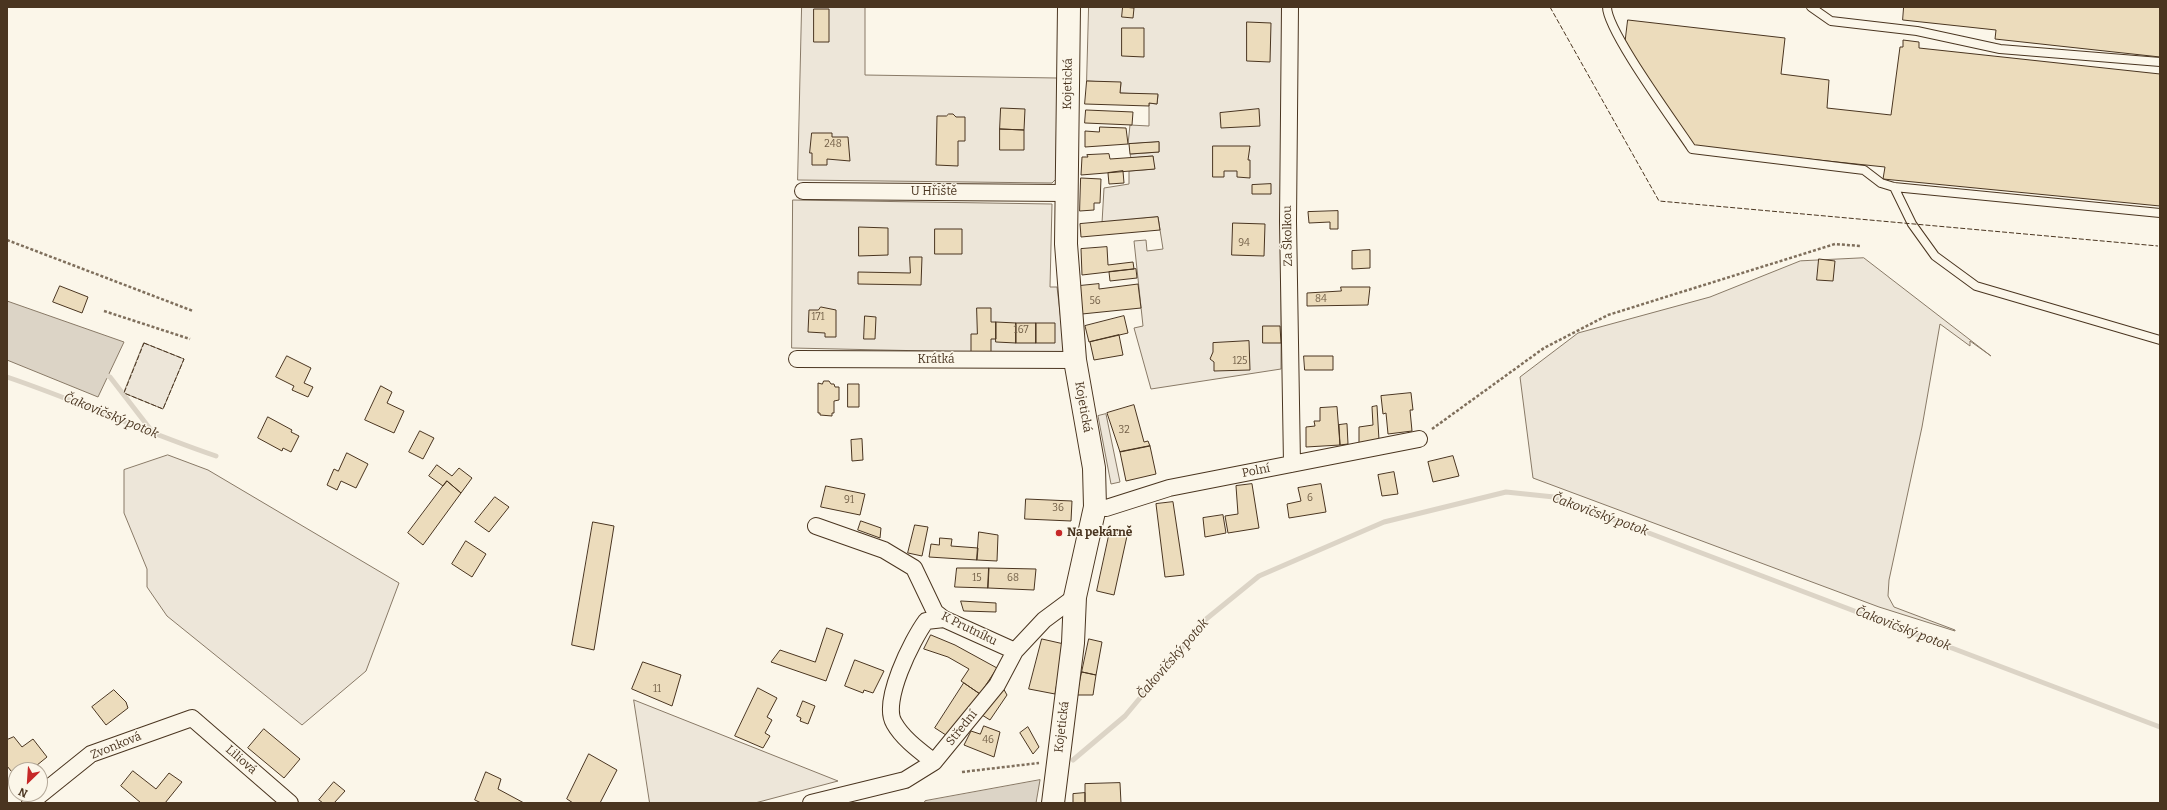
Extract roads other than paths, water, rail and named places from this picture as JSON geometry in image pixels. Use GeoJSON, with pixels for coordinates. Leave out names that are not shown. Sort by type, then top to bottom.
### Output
{"type":"FeatureCollection","features":[{"type":"Feature","properties":{"kind":"street","name":"Kojetická"},"geometry":{"type":"LineString","coordinates":[[1053,803],[1073,642],[1075,597],[1095,507],[1094,468],[1076,360],[1066,244],[1069,7]]}},
{"type":"Feature","properties":{"kind":"street","name":"Za Školkou"},"geometry":{"type":"LineString","coordinates":[[1290,7],[1288,221],[1292,464]]}},
{"type":"Feature","properties":{"kind":"street","name":"U Hřiště"},"geometry":{"type":"LineString","coordinates":[[803,191],[1066,193]]}},
{"type":"Feature","properties":{"kind":"street","name":"Krátká"},"geometry":{"type":"LineString","coordinates":[[797,360],[1076,360]]}},
{"type":"Feature","properties":{"kind":"street","name":"Polní"},"geometry":{"type":"LineString","coordinates":[[1095,507],[1106,508],[1169,488],[1419,439]]}},
{"type":"Feature","properties":{"kind":"street","name":"K Prutníku"},"geometry":{"type":"LineString","coordinates":[[816,526],[884,550],[914,568],[935,612],[944,619],[1015,651]]}},
{"type":"Feature","properties":{"kind":"street","name":"Střední"},"geometry":{"type":"LineString","coordinates":[[811,803],[905,780],[934,762],[997,685],[1015,651],[1044,620],[1075,597]]}},
{"type":"Feature","properties":{"kind":"street"},"geometry":{"type":"LineString","coordinates":[[934,762],[908,739],[894,723],[889,710],[892,692],[919,631],[926,621],[944,619]]}},
{"type":"Feature","properties":{"kind":"street","name":"Zvonková"},"geometry":{"type":"LineString","coordinates":[[30,803],[91,754],[192,718]]}},
{"type":"Feature","properties":{"kind":"street","name":"Liliová"},"geometry":{"type":"LineString","coordinates":[[192,718],[290,803]]}},
{"type":"Feature","properties":{"kind":"lane"},"geometry":{"type":"LineString","coordinates":[[1607,7],[1607,14],[1621,42],[1692,149],[1864,170],[1881,182],[1894,187],[2160,213]]}},
{"type":"Feature","properties":{"kind":"lane"},"geometry":{"type":"LineString","coordinates":[[1811,7],[1831,21],[1917,31],[2000,49],[2160,62]]}},
{"type":"Feature","properties":{"kind":"lane"},"geometry":{"type":"LineString","coordinates":[[1894,187],[1912,224],[1935,256],[1976,286],[2160,340]]}},
{"type":"Feature","properties":{"kind":"waterway"},"geometry":{"type":"LineString","coordinates":[[103,374],[110,377],[154,434]]}},
{"type":"Feature","properties":{"kind":"waterway","name":"Čakovičský potok"},"geometry":{"type":"LineString","coordinates":[[7,377],[216,456]]}},
{"type":"Feature","properties":{"kind":"waterway","name":"Čakovičský potok"},"geometry":{"type":"LineString","coordinates":[[1073,760],[1125,716],[1205,620],[1259,576],[1384,522],[1506,492],[1554,497],[2160,727]]}},
{"type":"Feature","properties":{"kind":"place","name":"Na pekárně"},"geometry":{"type":"Point","coordinates":[1059,533]}}]}
